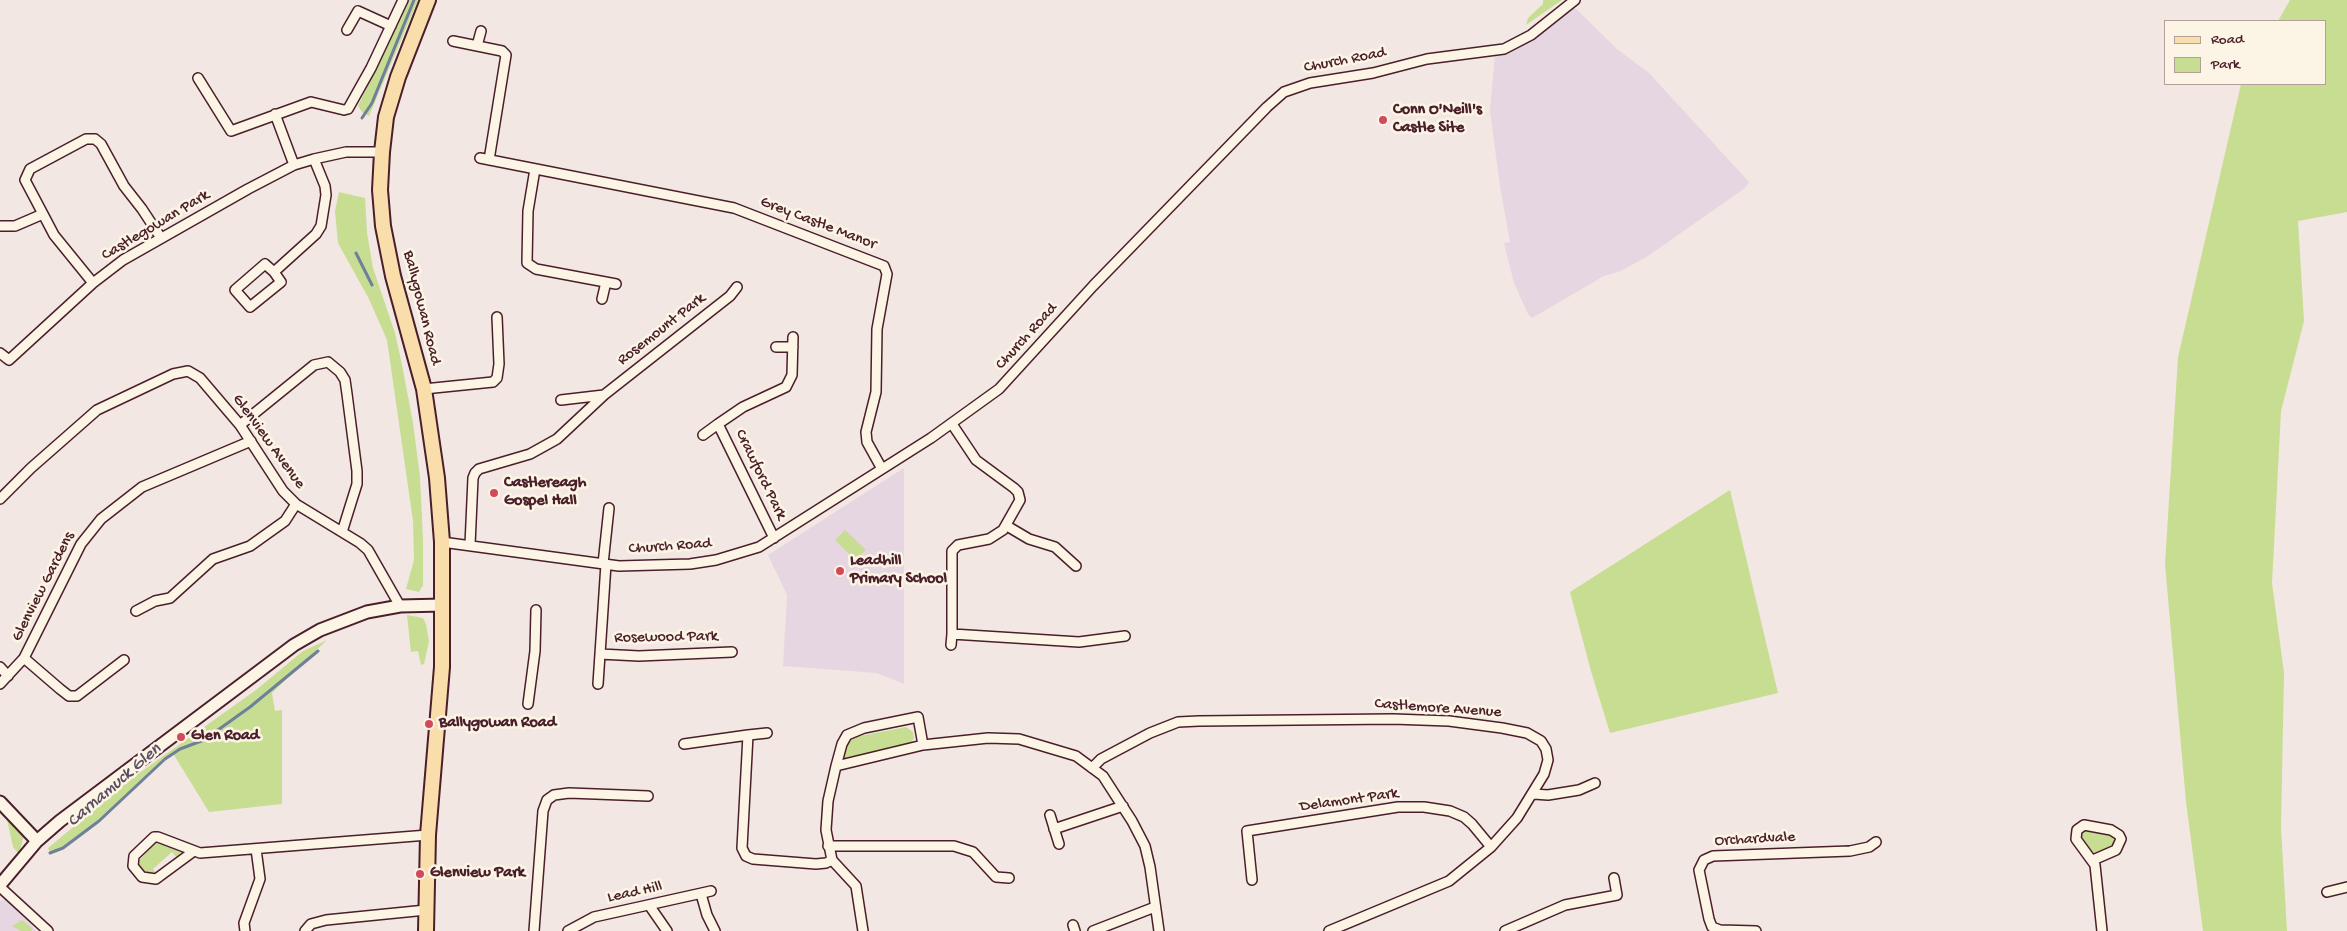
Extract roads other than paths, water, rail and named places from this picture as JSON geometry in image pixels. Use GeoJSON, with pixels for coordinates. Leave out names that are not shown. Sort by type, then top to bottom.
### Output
{"type":"FeatureCollection","features":[{"type":"Feature","properties":{"kind":"main road","name":"Ballygowan Road"},"geometry":{"type":"LineString","coordinates":[[426,931],[428,834],[442,667],[442,542],[437,478],[424,389],[393,276],[383,226],[380,190],[386,117],[398,77],[428,0]]}},
{"type":"Feature","properties":{"kind":"street"},"geometry":{"type":"LineString","coordinates":[[198,78],[231,131],[311,102],[344,110],[348,109],[403,0]]}},
{"type":"Feature","properties":{"kind":"street","name":"Church Road"},"geometry":{"type":"LineString","coordinates":[[442,542],[604,564],[671,564],[716,560],[759,547],[952,424],[1003,385],[1099,280],[1266,107],[1284,92],[1310,83],[1373,73],[1427,59],[1504,49],[1531,34],[1575,0]]}},
{"type":"Feature","properties":{"kind":"street"},"geometry":{"type":"LineString","coordinates":[[347,30],[358,11],[391,26]]}},
{"type":"Feature","properties":{"kind":"street"},"geometry":{"type":"LineString","coordinates":[[453,41],[477,46],[480,31]]}},
{"type":"Feature","properties":{"kind":"street","name":"Grey Castle Manor"},"geometry":{"type":"LineString","coordinates":[[477,46],[502,51],[506,55],[485,159],[734,208],[884,266],[887,274],[877,329],[876,392],[866,432],[867,442],[882,469]]}},
{"type":"Feature","properties":{"kind":"street"},"geometry":{"type":"LineString","coordinates":[[275,114],[294,166]]}},
{"type":"Feature","properties":{"kind":"street"},"geometry":{"type":"LineString","coordinates":[[93,284],[54,235],[25,180],[30,169],[86,138],[95,139],[101,144],[124,186],[142,209],[160,238]]}},
{"type":"Feature","properties":{"kind":"street","name":"Castlegowan Park"},"geometry":{"type":"LineString","coordinates":[[0,353],[9,360],[93,284],[123,260],[248,189],[294,166],[314,159],[346,152],[382,152]]}},
{"type":"Feature","properties":{"kind":"street"},"geometry":{"type":"LineString","coordinates":[[274,272],[312,239],[321,226],[326,195],[325,186],[314,159]]}},
{"type":"Feature","properties":{"kind":"street"},"geometry":{"type":"LineString","coordinates":[[535,170],[528,211],[527,263],[536,269],[616,284]]}},
{"type":"Feature","properties":{"kind":"street"},"geometry":{"type":"LineString","coordinates":[[0,226],[15,226],[43,214]]}},
{"type":"Feature","properties":{"kind":"street"},"geometry":{"type":"LineString","coordinates":[[265,264],[274,272],[281,282],[250,307],[235,290],[265,264]]}},
{"type":"Feature","properties":{"kind":"street"},"geometry":{"type":"LineString","coordinates":[[602,299],[606,282]]}},
{"type":"Feature","properties":{"kind":"street","name":"Rosemount Park"},"geometry":{"type":"LineString","coordinates":[[470,545],[472,478],[475,472],[479,469],[517,459],[544,448],[568,430],[604,395],[730,296],[737,288]]}},
{"type":"Feature","properties":{"kind":"street"},"geometry":{"type":"LineString","coordinates":[[424,389],[493,382],[497,378],[499,364],[497,317]]}},
{"type":"Feature","properties":{"kind":"street","name":"Crawford Park"},"geometry":{"type":"LineString","coordinates":[[703,435],[743,407],[786,387],[792,375],[793,342],[776,346]]}},
{"type":"Feature","properties":{"kind":"street"},"geometry":{"type":"LineString","coordinates":[[240,426],[314,365],[328,362],[340,372],[345,380],[357,470],[356,491],[342,532]]}},
{"type":"Feature","properties":{"kind":"street","name":"Glenview Avenue"},"geometry":{"type":"LineString","coordinates":[[0,499],[31,468],[97,410],[181,371],[195,374],[252,442],[283,492],[296,504],[368,550],[400,606]]}},
{"type":"Feature","properties":{"kind":"street"},"geometry":{"type":"LineString","coordinates":[[561,400],[604,395]]}},
{"type":"Feature","properties":{"kind":"street","name":"Crawford Park"},"geometry":{"type":"LineString","coordinates":[[718,424],[774,538]]}},
{"type":"Feature","properties":{"kind":"street"},"geometry":{"type":"LineString","coordinates":[[952,424],[976,460],[1018,492],[1020,500],[1007,526],[989,539],[958,545],[952,552],[952,645]]}},
{"type":"Feature","properties":{"kind":"street","name":"Glenview Gardens"},"geometry":{"type":"LineString","coordinates":[[0,684],[24,658],[82,544],[101,519],[142,487],[252,442]]}},
{"type":"Feature","properties":{"kind":"street"},"geometry":{"type":"LineString","coordinates":[[136,611],[155,601],[170,598],[213,559],[250,546],[285,521],[296,504]]}},
{"type":"Feature","properties":{"kind":"street","name":"Rosewood Park"},"geometry":{"type":"LineString","coordinates":[[598,684],[609,508]]}},
{"type":"Feature","properties":{"kind":"street"},"geometry":{"type":"LineString","coordinates":[[1007,526],[1029,538],[1055,547],[1076,566]]}},
{"type":"Feature","properties":{"kind":"street"},"geometry":{"type":"LineString","coordinates":[[48,931],[0,886],[38,841],[108,784],[294,646],[346,619],[400,606],[443,605]]}},
{"type":"Feature","properties":{"kind":"street"},"geometry":{"type":"LineString","coordinates":[[528,704],[535,651],[536,610]]}},
{"type":"Feature","properties":{"kind":"street"},"geometry":{"type":"LineString","coordinates":[[952,634],[1079,642],[1125,636]]}},
{"type":"Feature","properties":{"kind":"street","name":"Rosewood Park"},"geometry":{"type":"LineString","coordinates":[[600,654],[639,656],[732,652]]}},
{"type":"Feature","properties":{"kind":"street"},"geometry":{"type":"LineString","coordinates":[[24,658],[69,696],[77,696],[124,660]]}},
{"type":"Feature","properties":{"kind":"street"},"geometry":{"type":"LineString","coordinates":[[0,667],[8,676]]}},
{"type":"Feature","properties":{"kind":"street"},"geometry":{"type":"LineString","coordinates":[[863,931],[856,886],[832,860],[826,830],[828,801],[842,744],[847,734],[864,728],[918,718],[923,745]]}},
{"type":"Feature","properties":{"kind":"street","name":"Castlemore Avenue"},"geometry":{"type":"LineString","coordinates":[[1092,768],[1101,759],[1120,748],[1178,722],[1393,719],[1448,721],[1527,733],[1541,741],[1546,749],[1548,760],[1544,774],[1534,794],[1517,818],[1491,847],[1449,881],[1329,931]]}},
{"type":"Feature","properties":{"kind":"street"},"geometry":{"type":"LineString","coordinates":[[684,744],[767,732]]}},
{"type":"Feature","properties":{"kind":"street"},"geometry":{"type":"LineString","coordinates":[[748,735],[742,848],[746,856],[753,859],[816,864],[832,860]]}},
{"type":"Feature","properties":{"kind":"street"},"geometry":{"type":"LineString","coordinates":[[836,766],[923,745],[988,738],[1019,739],[1076,756],[1102,776],[1123,806],[1144,846],[1150,867],[1159,931]]}},
{"type":"Feature","properties":{"kind":"street"},"geometry":{"type":"LineString","coordinates":[[1534,794],[1548,795],[1579,790],[1595,783]]}},
{"type":"Feature","properties":{"kind":"street"},"geometry":{"type":"LineString","coordinates":[[534,931],[543,811],[547,800],[554,795],[569,793],[648,796]]}},
{"type":"Feature","properties":{"kind":"street"},"geometry":{"type":"LineString","coordinates":[[0,802],[38,841]]}},
{"type":"Feature","properties":{"kind":"street"},"geometry":{"type":"LineString","coordinates":[[1054,829],[1123,806]]}},
{"type":"Feature","properties":{"kind":"street","name":"Delamont Park"},"geometry":{"type":"LineString","coordinates":[[1252,880],[1247,832],[1398,808],[1424,807],[1450,811],[1472,824],[1491,847]]}},
{"type":"Feature","properties":{"kind":"street"},"geometry":{"type":"LineString","coordinates":[[1050,815],[1058,844]]}},
{"type":"Feature","properties":{"kind":"street"},"geometry":{"type":"LineString","coordinates":[[2093,860],[2116,850],[2121,839],[2112,830],[2084,824],[2077,830],[2076,839],[2093,860],[2096,870],[2102,931]]}},
{"type":"Feature","properties":{"kind":"street"},"geometry":{"type":"LineString","coordinates":[[194,851],[156,879],[142,877],[133,866],[134,856],[154,837],[162,838],[194,851],[256,849],[428,834]]}},
{"type":"Feature","properties":{"kind":"street","name":"Orchardvale"},"geometry":{"type":"LineString","coordinates":[[1756,931],[1720,930],[1712,927],[1699,866],[1704,860],[1713,856],[1860,849],[1869,847],[1876,842]]}},
{"type":"Feature","properties":{"kind":"street"},"geometry":{"type":"LineString","coordinates":[[828,846],[954,846],[973,852],[996,877],[1009,878]]}},
{"type":"Feature","properties":{"kind":"street"},"geometry":{"type":"LineString","coordinates":[[245,931],[244,923],[260,879],[256,849]]}},
{"type":"Feature","properties":{"kind":"street"},"geometry":{"type":"LineString","coordinates":[[1505,931],[1533,917],[1565,905],[1617,895],[1614,878]]}},
{"type":"Feature","properties":{"kind":"street"},"geometry":{"type":"LineString","coordinates":[[2327,892],[2347,887]]}},
{"type":"Feature","properties":{"kind":"street","name":"Lead Hill"},"geometry":{"type":"LineString","coordinates":[[568,931],[594,917],[701,894],[711,890]]}},
{"type":"Feature","properties":{"kind":"street"},"geometry":{"type":"LineString","coordinates":[[701,894],[707,915],[715,931]]}},
{"type":"Feature","properties":{"kind":"street"},"geometry":{"type":"LineString","coordinates":[[650,905],[667,931]]}},
{"type":"Feature","properties":{"kind":"street"},"geometry":{"type":"LineString","coordinates":[[1093,931],[1155,907]]}},
{"type":"Feature","properties":{"kind":"street"},"geometry":{"type":"LineString","coordinates":[[305,931],[311,924],[326,920],[426,910]]}},
{"type":"Feature","properties":{"kind":"waterway","name":"Carnamuck Glen"},"geometry":{"type":"LineString","coordinates":[[362,118],[372,103],[414,0]]}},
{"type":"Feature","properties":{"kind":"waterway","name":"Carnamuck Glen"},"geometry":{"type":"LineString","coordinates":[[356,253],[372,285]]}},
{"type":"Feature","properties":{"kind":"waterway","name":"Carnamuck Glen"},"geometry":{"type":"LineString","coordinates":[[50,853],[63,848],[99,821],[165,759],[180,749],[204,740],[250,707],[318,651]]}},
{"type":"Feature","properties":{"kind":"place","name":"Conn O'Neill's Castle Site"},"geometry":{"type":"Point","coordinates":[1383,120]}},
{"type":"Feature","properties":{"kind":"place","name":"Castlereagh Gospel Hall"},"geometry":{"type":"Point","coordinates":[494,493]}},
{"type":"Feature","properties":{"kind":"place","name":"Leadhill Primary School"},"geometry":{"type":"Point","coordinates":[840,571]}},
{"type":"Feature","properties":{"kind":"place","name":"Ballygowan Road"},"geometry":{"type":"Point","coordinates":[429,724]}},
{"type":"Feature","properties":{"kind":"place","name":"Glen Road"},"geometry":{"type":"Point","coordinates":[181,737]}},
{"type":"Feature","properties":{"kind":"place","name":"Glenview Park"},"geometry":{"type":"Point","coordinates":[420,874]}}]}
